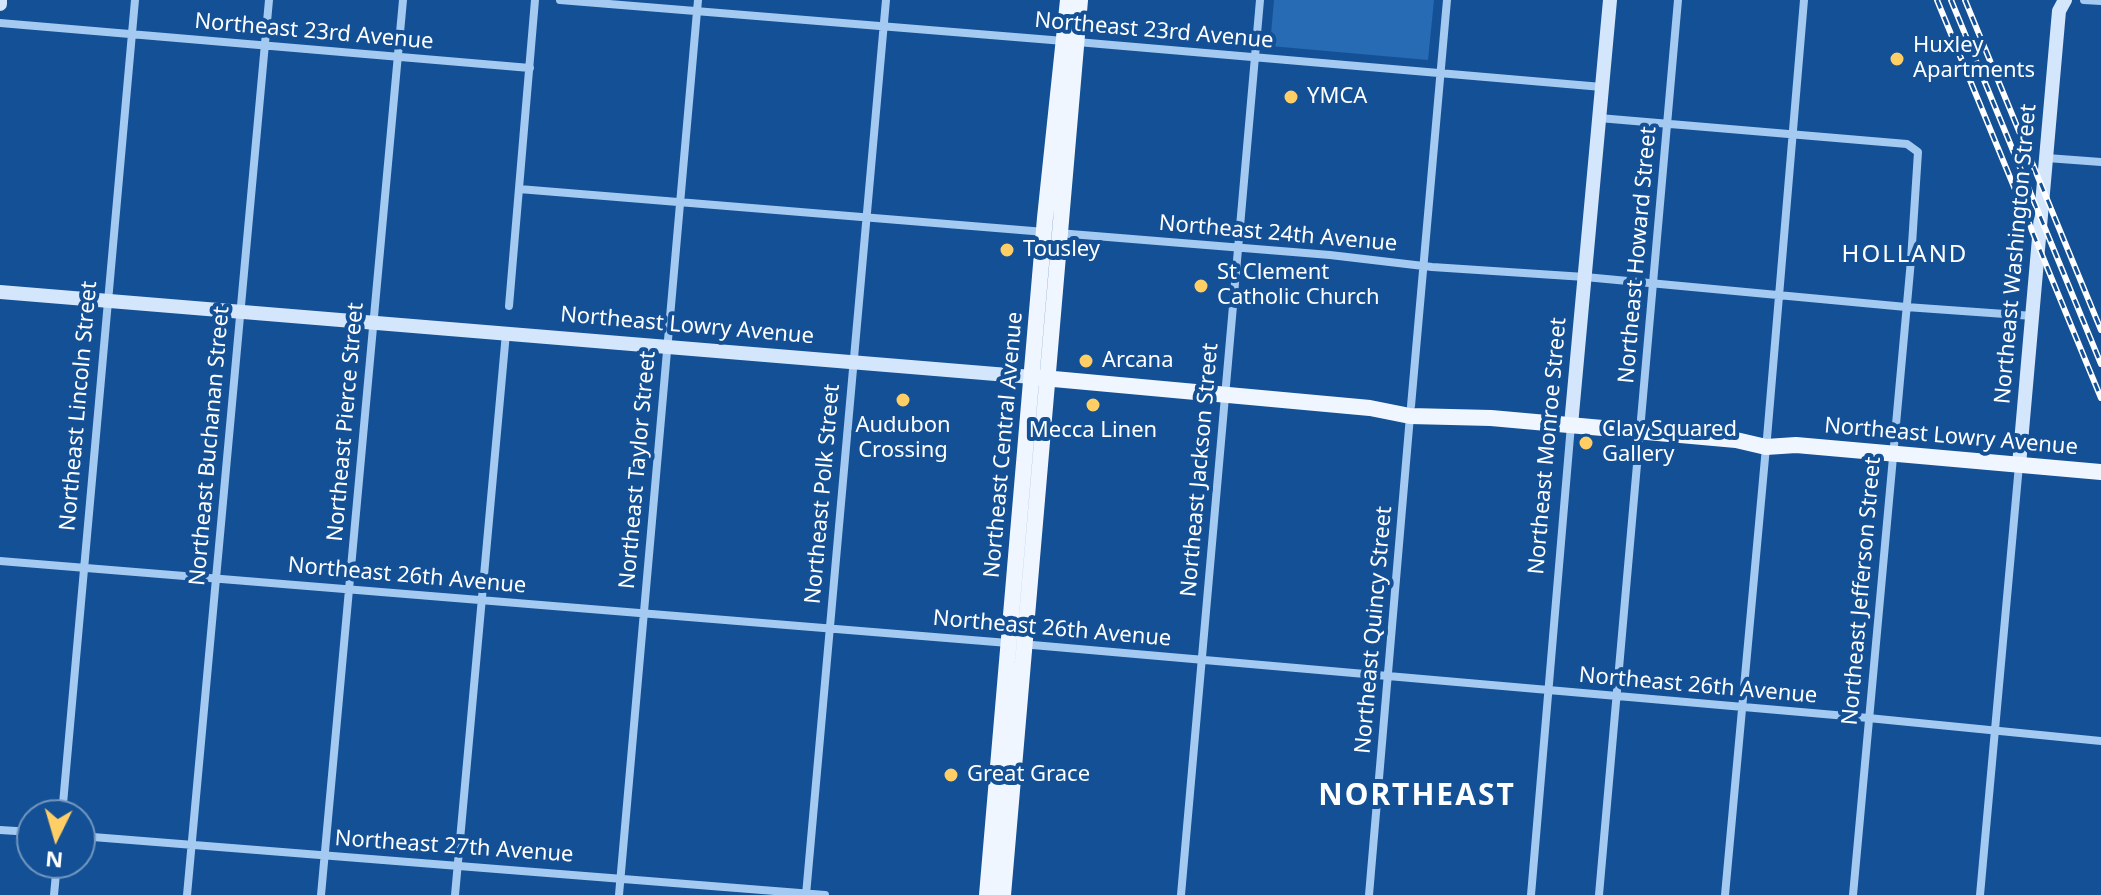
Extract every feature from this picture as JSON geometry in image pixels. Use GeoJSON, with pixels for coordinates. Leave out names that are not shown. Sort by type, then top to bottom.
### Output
{"type":"FeatureCollection","features":[{"type":"Feature","properties":{"kind":"main road","name":"Northeast Central Avenue"},"geometry":{"type":"LineString","coordinates":[[1068,0],[1070,42]]}},
{"type":"Feature","properties":{"kind":"main road","name":"Northeast Central Avenue"},"geometry":{"type":"LineString","coordinates":[[987,895],[1016,644],[1070,42],[1080,0]]}},
{"type":"Feature","properties":{"kind":"main road","name":"Northeast Monroe Street"},"geometry":{"type":"LineString","coordinates":[[1571,425],[1610,0]]}},
{"type":"Feature","properties":{"kind":"main road","name":"Northeast Washington Street"},"geometry":{"type":"LineString","coordinates":[[2019,465],[2059,11],[2065,0]]}},
{"type":"Feature","properties":{"kind":"main road","name":"Northeast Lowry Avenue"},"geometry":{"type":"LineString","coordinates":[[0,292],[667,346],[2101,472]]}},
{"type":"Feature","properties":{"kind":"main road","name":"Northeast Central Avenue"},"geometry":{"type":"LineString","coordinates":[[1003,895],[1016,644]]}},
{"type":"Feature","properties":{"kind":"street","name":"Northeast Lincoln Street"},"geometry":{"type":"LineString","coordinates":[[63,799],[135,0]]}},
{"type":"Feature","properties":{"kind":"street","name":"Northeast Buchanan Street"},"geometry":{"type":"LineString","coordinates":[[187,895],[269,0]]}},
{"type":"Feature","properties":{"kind":"street","name":"Northeast Pierce Street"},"geometry":{"type":"LineString","coordinates":[[321,895],[403,0]]}},
{"type":"Feature","properties":{"kind":"street"},"geometry":{"type":"LineString","coordinates":[[509,306],[535,0]]}},
{"type":"Feature","properties":{"kind":"street","name":"Northeast 23rd Avenue"},"geometry":{"type":"LineString","coordinates":[[560,0],[1602,87]]}},
{"type":"Feature","properties":{"kind":"street","name":"Northeast Taylor Street"},"geometry":{"type":"LineString","coordinates":[[619,895],[698,0]]}},
{"type":"Feature","properties":{"kind":"street","name":"Northeast Polk Street"},"geometry":{"type":"LineString","coordinates":[[806,894],[886,0]]}},
{"type":"Feature","properties":{"kind":"street","name":"Northeast Jackson Street"},"geometry":{"type":"LineString","coordinates":[[1181,895],[1260,0]]}},
{"type":"Feature","properties":{"kind":"street","name":"Northeast Quincy Street"},"geometry":{"type":"LineString","coordinates":[[1369,895],[1447,0]]}},
{"type":"Feature","properties":{"kind":"street","name":"Northeast Howard Street"},"geometry":{"type":"LineString","coordinates":[[1599,895],[1678,0]]}},
{"type":"Feature","properties":{"kind":"street"},"geometry":{"type":"LineString","coordinates":[[1725,895],[1804,0]]}},
{"type":"Feature","properties":{"kind":"street"},"geometry":{"type":"LineString","coordinates":[[2084,0],[2101,1]]}},
{"type":"Feature","properties":{"kind":"street","name":"Northeast 23rd Avenue"},"geometry":{"type":"LineString","coordinates":[[0,23],[530,68]]}},
{"type":"Feature","properties":{"kind":"street"},"geometry":{"type":"LineString","coordinates":[[1599,118],[1793,135]]}},
{"type":"Feature","properties":{"kind":"street","name":"Northeast Jefferson Street"},"geometry":{"type":"LineString","coordinates":[[1793,135],[1907,144],[1915,148],[1919,157],[1853,895]]}},
{"type":"Feature","properties":{"kind":"street"},"geometry":{"type":"LineString","coordinates":[[2047,158],[2101,162]]}},
{"type":"Feature","properties":{"kind":"street","name":"Northeast 24th Avenue"},"geometry":{"type":"LineString","coordinates":[[519,189],[2034,316]]}},
{"type":"Feature","properties":{"kind":"street"},"geometry":{"type":"LineString","coordinates":[[455,895],[506,333]]}},
{"type":"Feature","properties":{"kind":"street","name":"Northeast Monroe Street"},"geometry":{"type":"LineString","coordinates":[[1531,895],[1571,425]]}},
{"type":"Feature","properties":{"kind":"street","name":"Northeast Washington Street"},"geometry":{"type":"LineString","coordinates":[[1980,895],[2019,465]]}},
{"type":"Feature","properties":{"kind":"street","name":"Northeast 26th Avenue"},"geometry":{"type":"LineString","coordinates":[[0,561],[829,627],[2101,741]]}},
{"type":"Feature","properties":{"kind":"street","name":"Northeast 27th Avenue"},"geometry":{"type":"LineString","coordinates":[[96,837],[825,895]]}},
{"type":"Feature","properties":{"kind":"shaded area"},"geometry":{"type":"Polygon","coordinates":[[[1274,0],[1434,0],[1428,60],[1270,46],[1274,0]]]}},
{"type":"Feature","properties":{"kind":"railway"},"geometry":{"type":"LineString","coordinates":[[1937,0],[2101,398]]}},
{"type":"Feature","properties":{"kind":"railway"},"geometry":{"type":"LineString","coordinates":[[1951,0],[2101,364]]}},
{"type":"Feature","properties":{"kind":"railway"},"geometry":{"type":"LineString","coordinates":[[1965,0],[2101,330]]}},
{"type":"Feature","properties":{"kind":"place","name":"Huxley Apartments"},"geometry":{"type":"Point","coordinates":[1897,59]}},
{"type":"Feature","properties":{"kind":"place","name":"YMCA"},"geometry":{"type":"Point","coordinates":[1291,97]}},
{"type":"Feature","properties":{"kind":"place","name":"Tousley"},"geometry":{"type":"Point","coordinates":[1007,250]}},
{"type":"Feature","properties":{"kind":"place","name":"St Clement Catholic Church"},"geometry":{"type":"Point","coordinates":[1201,286]}},
{"type":"Feature","properties":{"kind":"place","name":"Arcana"},"geometry":{"type":"Point","coordinates":[1086,361]}},
{"type":"Feature","properties":{"kind":"place","name":"Audubon Crossing"},"geometry":{"type":"Point","coordinates":[903,400]}},
{"type":"Feature","properties":{"kind":"place","name":"Mecca Linen"},"geometry":{"type":"Point","coordinates":[1093,405]}},
{"type":"Feature","properties":{"kind":"place","name":"Clay Squared Gallery"},"geometry":{"type":"Point","coordinates":[1586,443]}},
{"type":"Feature","properties":{"kind":"place","name":"Great Grace"},"geometry":{"type":"Point","coordinates":[951,775]}},
{"type":"Feature","properties":{"kind":"district","name":"HOLLAND"},"geometry":{"type":"Point","coordinates":[1905,255]}},
{"type":"Feature","properties":{"kind":"district","name":"NORTHEAST"},"geometry":{"type":"Point","coordinates":[1417,796]}}]}
